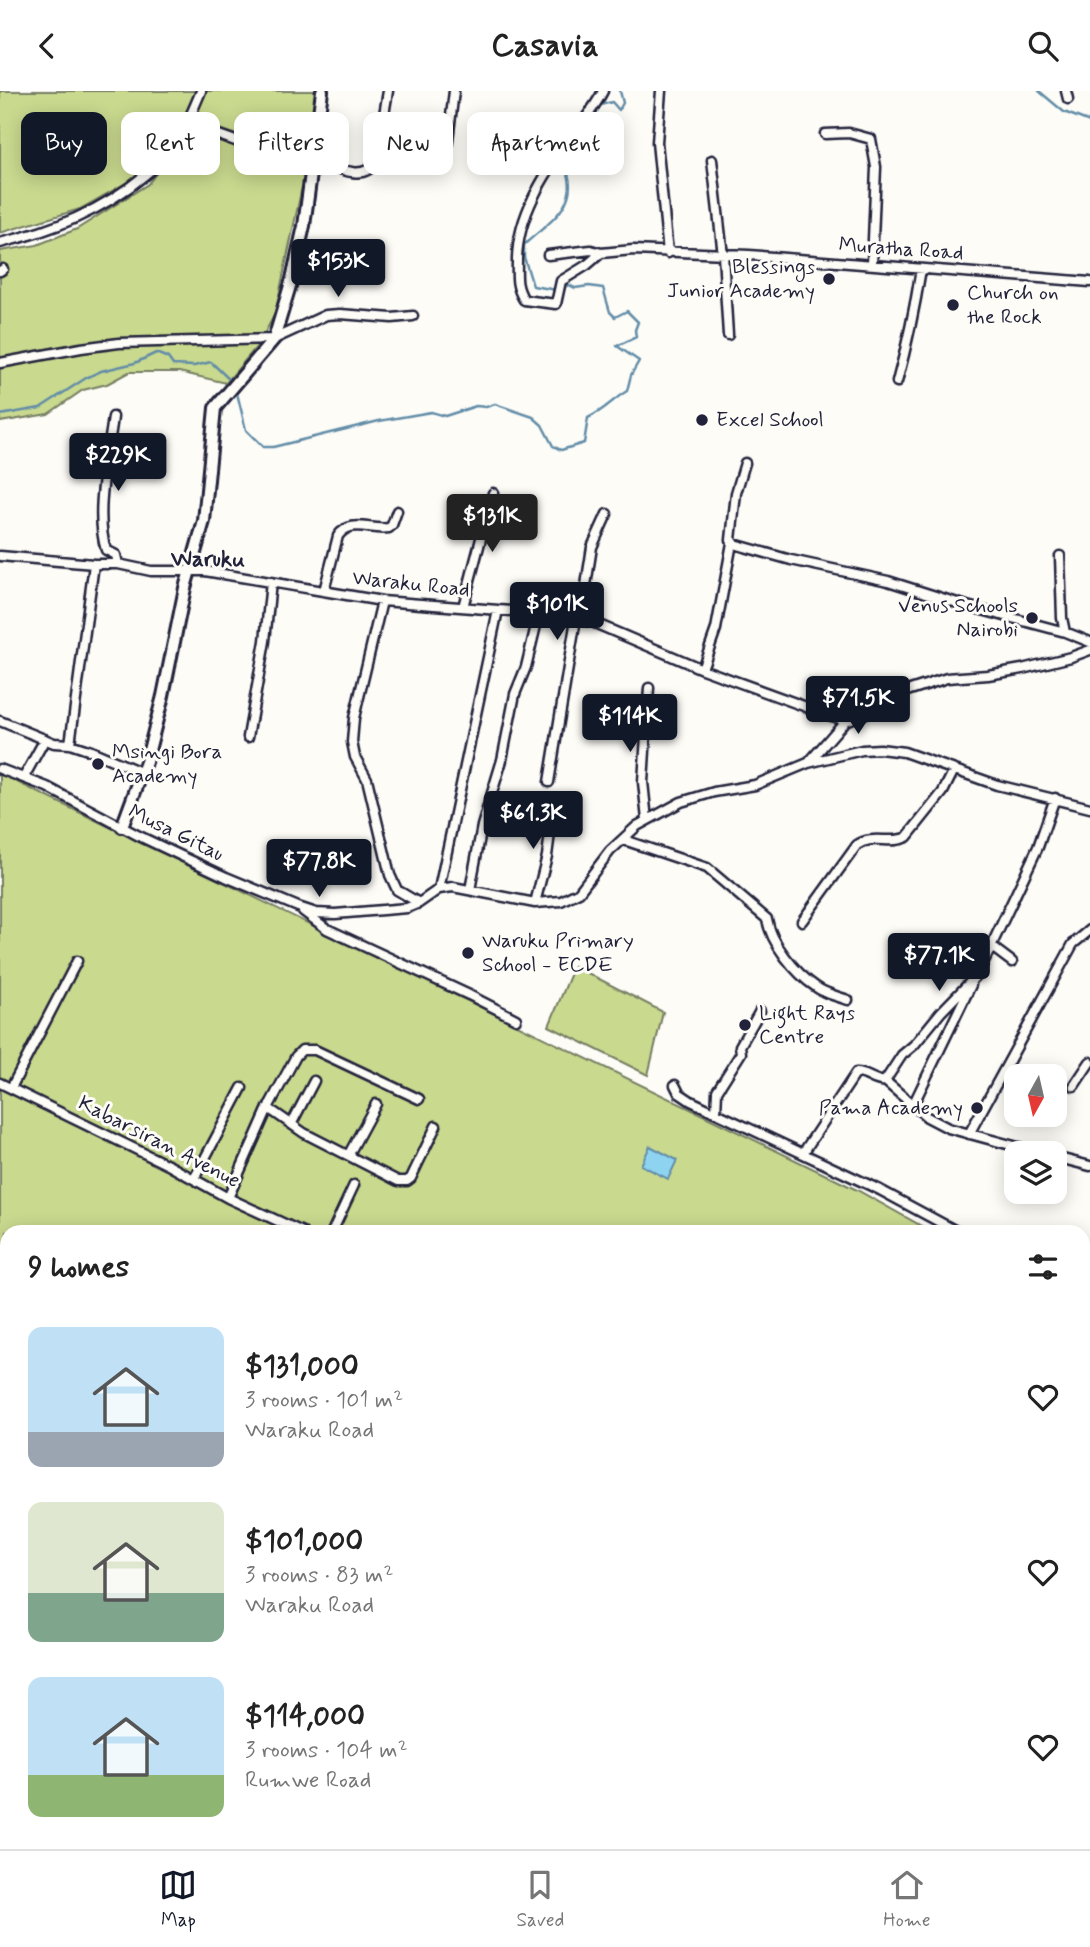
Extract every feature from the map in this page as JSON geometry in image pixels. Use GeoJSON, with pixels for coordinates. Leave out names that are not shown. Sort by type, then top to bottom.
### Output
{"type":"FeatureCollection","features":[{"type":"Feature","properties":{"kind":"street"},"geometry":{"type":"LineString","coordinates":[[193,112],[201,91]]}},
{"type":"Feature","properties":{"kind":"street"},"geometry":{"type":"LineString","coordinates":[[319,112],[322,91]]}},
{"type":"Feature","properties":{"kind":"street"},"geometry":{"type":"LineString","coordinates":[[349,171],[365,171],[376,162],[388,91]]}},
{"type":"Feature","properties":{"kind":"street"},"geometry":{"type":"LineString","coordinates":[[451,112],[454,91]]}},
{"type":"Feature","properties":{"kind":"street"},"geometry":{"type":"LineString","coordinates":[[601,253],[561,281],[556,305],[524,300],[516,287],[517,243],[526,211],[568,141],[596,106],[603,91]]}},
{"type":"Feature","properties":{"kind":"street"},"geometry":{"type":"LineString","coordinates":[[661,91],[657,142],[668,253]]}},
{"type":"Feature","properties":{"kind":"street"},"geometry":{"type":"LineString","coordinates":[[825,134],[849,134],[871,139],[876,167],[872,264]]}},
{"type":"Feature","properties":{"kind":"street"},"geometry":{"type":"LineString","coordinates":[[712,160],[723,255],[728,335]]}},
{"type":"Feature","properties":{"kind":"street"},"geometry":{"type":"LineString","coordinates":[[0,243],[66,223],[117,198],[145,175]]}},
{"type":"Feature","properties":{"kind":"street"},"geometry":{"type":"LineString","coordinates":[[122,827],[143,773],[163,696],[185,588],[204,521],[215,408],[274,339],[301,244],[311,175]]}},
{"type":"Feature","properties":{"kind":"street","name":"Muratha Road"},"geometry":{"type":"LineString","coordinates":[[548,255],[591,250],[601,253],[633,250],[872,264],[1090,282]]}},
{"type":"Feature","properties":{"kind":"street"},"geometry":{"type":"LineString","coordinates":[[897,382],[909,336],[909,324],[921,269]]}},
{"type":"Feature","properties":{"kind":"street"},"geometry":{"type":"LineString","coordinates":[[0,363],[119,343],[274,339],[326,315],[392,318],[413,316]]}},
{"type":"Feature","properties":{"kind":"street"},"geometry":{"type":"LineString","coordinates":[[113,417],[102,501],[102,538],[106,550],[116,555],[118,564]]}},
{"type":"Feature","properties":{"kind":"street"},"geometry":{"type":"LineString","coordinates":[[702,669],[716,629],[732,543],[736,493],[745,463]]}},
{"type":"Feature","properties":{"kind":"street"},"geometry":{"type":"LineString","coordinates":[[463,607],[494,492]]}},
{"type":"Feature","properties":{"kind":"street"},"geometry":{"type":"LineString","coordinates":[[324,591],[338,536],[342,531],[353,525],[389,528],[397,511]]}},
{"type":"Feature","properties":{"kind":"street"},"geometry":{"type":"LineString","coordinates":[[549,782],[576,619],[582,611],[592,547],[607,514]]}},
{"type":"Feature","properties":{"kind":"street"},"geometry":{"type":"LineString","coordinates":[[732,543],[791,560],[888,581],[967,607],[1065,632],[1090,642]]}},
{"type":"Feature","properties":{"kind":"street"},"geometry":{"type":"LineString","coordinates":[[1060,555],[1065,632]]}},
{"type":"Feature","properties":{"kind":"street","name":"Waraku Road"},"geometry":{"type":"LineString","coordinates":[[0,556],[94,565],[118,564],[151,571],[205,571],[382,601],[539,613],[592,622],[702,669],[845,721]]}},
{"type":"Feature","properties":{"kind":"street"},"geometry":{"type":"LineString","coordinates":[[70,744],[94,565]]}},
{"type":"Feature","properties":{"kind":"street"},"geometry":{"type":"LineString","coordinates":[[248,737],[265,641],[271,582]]}},
{"type":"Feature","properties":{"kind":"street"},"geometry":{"type":"LineString","coordinates":[[382,601],[354,718],[352,743],[355,757],[367,779],[390,875],[397,890],[419,903]]}},
{"type":"Feature","properties":{"kind":"street"},"geometry":{"type":"LineString","coordinates":[[498,610],[439,889],[453,887],[535,903],[561,901],[579,892],[610,851],[647,820],[690,799],[755,785],[808,763],[862,750],[904,752],[997,785],[1090,808]]}},
{"type":"Feature","properties":{"kind":"street"},"geometry":{"type":"LineString","coordinates":[[470,891],[482,826],[502,760],[515,694],[526,667],[539,613]]}},
{"type":"Feature","properties":{"kind":"street"},"geometry":{"type":"LineString","coordinates":[[808,763],[845,721],[893,702],[901,693],[947,678],[1022,669],[1090,650]]}},
{"type":"Feature","properties":{"kind":"street"},"geometry":{"type":"LineString","coordinates":[[647,820],[643,782],[649,688]]}},
{"type":"Feature","properties":{"kind":"street"},"geometry":{"type":"LineString","coordinates":[[0,721],[54,743],[70,744],[143,773]]}},
{"type":"Feature","properties":{"kind":"street"},"geometry":{"type":"LineString","coordinates":[[24,777],[45,739]]}},
{"type":"Feature","properties":{"kind":"street","name":"Musa Gitau"},"geometry":{"type":"LineString","coordinates":[[0,769],[24,777],[226,877],[316,913],[388,911],[419,903],[439,889]]}},
{"type":"Feature","properties":{"kind":"street"},"geometry":{"type":"LineString","coordinates":[[802,921],[857,845],[869,839],[899,841],[907,837],[943,792],[954,770]]}},
{"type":"Feature","properties":{"kind":"street"},"geometry":{"type":"LineString","coordinates":[[913,1105],[992,947],[1038,847],[1055,798]]}},
{"type":"Feature","properties":{"kind":"street"},"geometry":{"type":"LineString","coordinates":[[535,903],[547,856],[554,803]]}},
{"type":"Feature","properties":{"kind":"street"},"geometry":{"type":"LineString","coordinates":[[624,840],[706,868],[767,919],[768,928],[778,944],[808,981],[818,989],[848,1000]]}},
{"type":"Feature","properties":{"kind":"street"},"geometry":{"type":"LineString","coordinates":[[298,907],[327,929],[516,1019]]}},
{"type":"Feature","properties":{"kind":"street"},"geometry":{"type":"LineString","coordinates":[[969,1134],[1073,944],[1090,930]]}},
{"type":"Feature","properties":{"kind":"street"},"geometry":{"type":"LineString","coordinates":[[992,947],[1012,963]]}},
{"type":"Feature","properties":{"kind":"street"},"geometry":{"type":"LineString","coordinates":[[11,1088],[77,961]]}},
{"type":"Feature","properties":{"kind":"street"},"geometry":{"type":"LineString","coordinates":[[885,1081],[902,1055],[922,1037],[941,1011],[974,979]]}},
{"type":"Feature","properties":{"kind":"street"},"geometry":{"type":"LineString","coordinates":[[716,1112],[717,1091],[741,1053],[740,1046],[760,1011]]}},
{"type":"Feature","properties":{"kind":"street"},"geometry":{"type":"LineString","coordinates":[[228,1198],[268,1108],[296,1056],[302,1050],[309,1048],[419,1099]]}},
{"type":"Feature","properties":{"kind":"street"},"geometry":{"type":"LineString","coordinates":[[1074,1086],[1090,1062]]}},
{"type":"Feature","properties":{"kind":"street"},"geometry":{"type":"LineString","coordinates":[[803,1153],[856,1073],[860,1072],[881,1082],[885,1081],[927,1117],[948,1128],[1004,1144]]}},
{"type":"Feature","properties":{"kind":"street"},"geometry":{"type":"LineString","coordinates":[[292,1123],[314,1081]]}},
{"type":"Feature","properties":{"kind":"street","name":"Kabarsiran Avenue"},"geometry":{"type":"LineString","coordinates":[[0,1083],[287,1225]]}},
{"type":"Feature","properties":{"kind":"street"},"geometry":{"type":"LineString","coordinates":[[674,1084],[679,1093],[880,1190],[945,1225]]}},
{"type":"Feature","properties":{"kind":"street"},"geometry":{"type":"LineString","coordinates":[[194,1179],[242,1088]]}},
{"type":"Feature","properties":{"kind":"street"},"geometry":{"type":"LineString","coordinates":[[349,1154],[376,1104]]}},
{"type":"Feature","properties":{"kind":"street"},"geometry":{"type":"LineString","coordinates":[[268,1108],[304,1133],[398,1181],[407,1181],[414,1172],[436,1126]]}},
{"type":"Feature","properties":{"kind":"street"},"geometry":{"type":"LineString","coordinates":[[1067,1160],[1090,1166]]}},
{"type":"Feature","properties":{"kind":"street"},"geometry":{"type":"LineString","coordinates":[[335,1225],[354,1185]]}},
{"type":"Feature","properties":{"kind":"green space"},"geometry":{"type":"Polygon","coordinates":[[[0,91],[316,91],[313,112],[234,112],[234,134],[220,129],[220,112],[121,112],[121,175],[136,175],[133,179],[80,209],[0,233],[0,91]]]}},
{"type":"Feature","properties":{"kind":"green space"},"geometry":{"type":"Polygon","coordinates":[[[220,139],[234,144],[234,175],[305,175],[275,314],[258,345],[226,383],[179,372],[129,372],[107,384],[83,390],[48,414],[0,422],[0,251],[37,245],[77,229],[148,184],[155,175],[220,175],[220,139]]]}},
{"type":"Feature","properties":{"kind":"green space"},"geometry":{"type":"Polygon","coordinates":[[[0,771],[19,783],[857,1190],[920,1225],[0,1225],[0,771]]]}},
{"type":"Feature","properties":{"kind":"green space"},"geometry":{"type":"Polygon","coordinates":[[[574,966],[663,1012],[648,1075],[549,1026],[574,966]]]}},
{"type":"Feature","properties":{"kind":"water"},"geometry":{"type":"Polygon","coordinates":[[[650,1146],[677,1160],[668,1179],[641,1165],[650,1146]]]}},
{"type":"Feature","properties":{"kind":"waterway"},"geometry":{"type":"LineString","coordinates":[[557,290],[533,286],[524,257],[524,245],[552,220],[566,202],[569,179],[565,166],[587,133],[600,105],[612,102],[619,110],[623,103],[620,91]]}},
{"type":"Feature","properties":{"kind":"waterway"},"geometry":{"type":"LineString","coordinates":[[1039,91],[1064,112],[1090,122]]}},
{"type":"Feature","properties":{"kind":"waterway"},"geometry":{"type":"LineString","coordinates":[[236,389],[246,430],[263,447],[273,447],[379,421],[431,412],[445,416],[476,406],[495,404],[533,417],[542,425],[553,446],[561,450],[584,443],[588,418],[627,391],[631,375],[639,361],[617,346],[636,337],[638,322],[627,311],[615,317],[610,312],[603,288],[575,288],[569,285],[563,287]]}},
{"type":"Feature","properties":{"kind":"waterway"},"geometry":{"type":"LineString","coordinates":[[0,415],[40,408],[86,378],[101,371],[135,363],[156,353],[168,358],[173,365],[194,366],[211,362],[233,383]]}},
{"type":"Feature","properties":{"kind":"place","name":"Blessings Junior Academy"},"geometry":{"type":"Point","coordinates":[829,279]}},
{"type":"Feature","properties":{"kind":"place","name":"Church on the Rock"},"geometry":{"type":"Point","coordinates":[953,305]}},
{"type":"Feature","properties":{"kind":"place","name":"Excel School"},"geometry":{"type":"Point","coordinates":[702,420]}},
{"type":"Feature","properties":{"kind":"place","name":"Venus Schools Nairobi"},"geometry":{"type":"Point","coordinates":[1032,618]}},
{"type":"Feature","properties":{"kind":"place","name":"Msingi Bora Academy"},"geometry":{"type":"Point","coordinates":[98,764]}},
{"type":"Feature","properties":{"kind":"place","name":"Waruku Primary School - ECDE"},"geometry":{"type":"Point","coordinates":[468,953]}},
{"type":"Feature","properties":{"kind":"place","name":"Light Rays Centre"},"geometry":{"type":"Point","coordinates":[745,1025]}},
{"type":"Feature","properties":{"kind":"place","name":"Pama Academy"},"geometry":{"type":"Point","coordinates":[977,1108]}},
{"type":"Feature","properties":{"kind":"district","name":"Waruku"},"geometry":{"type":"Point","coordinates":[208,560]}}]}
